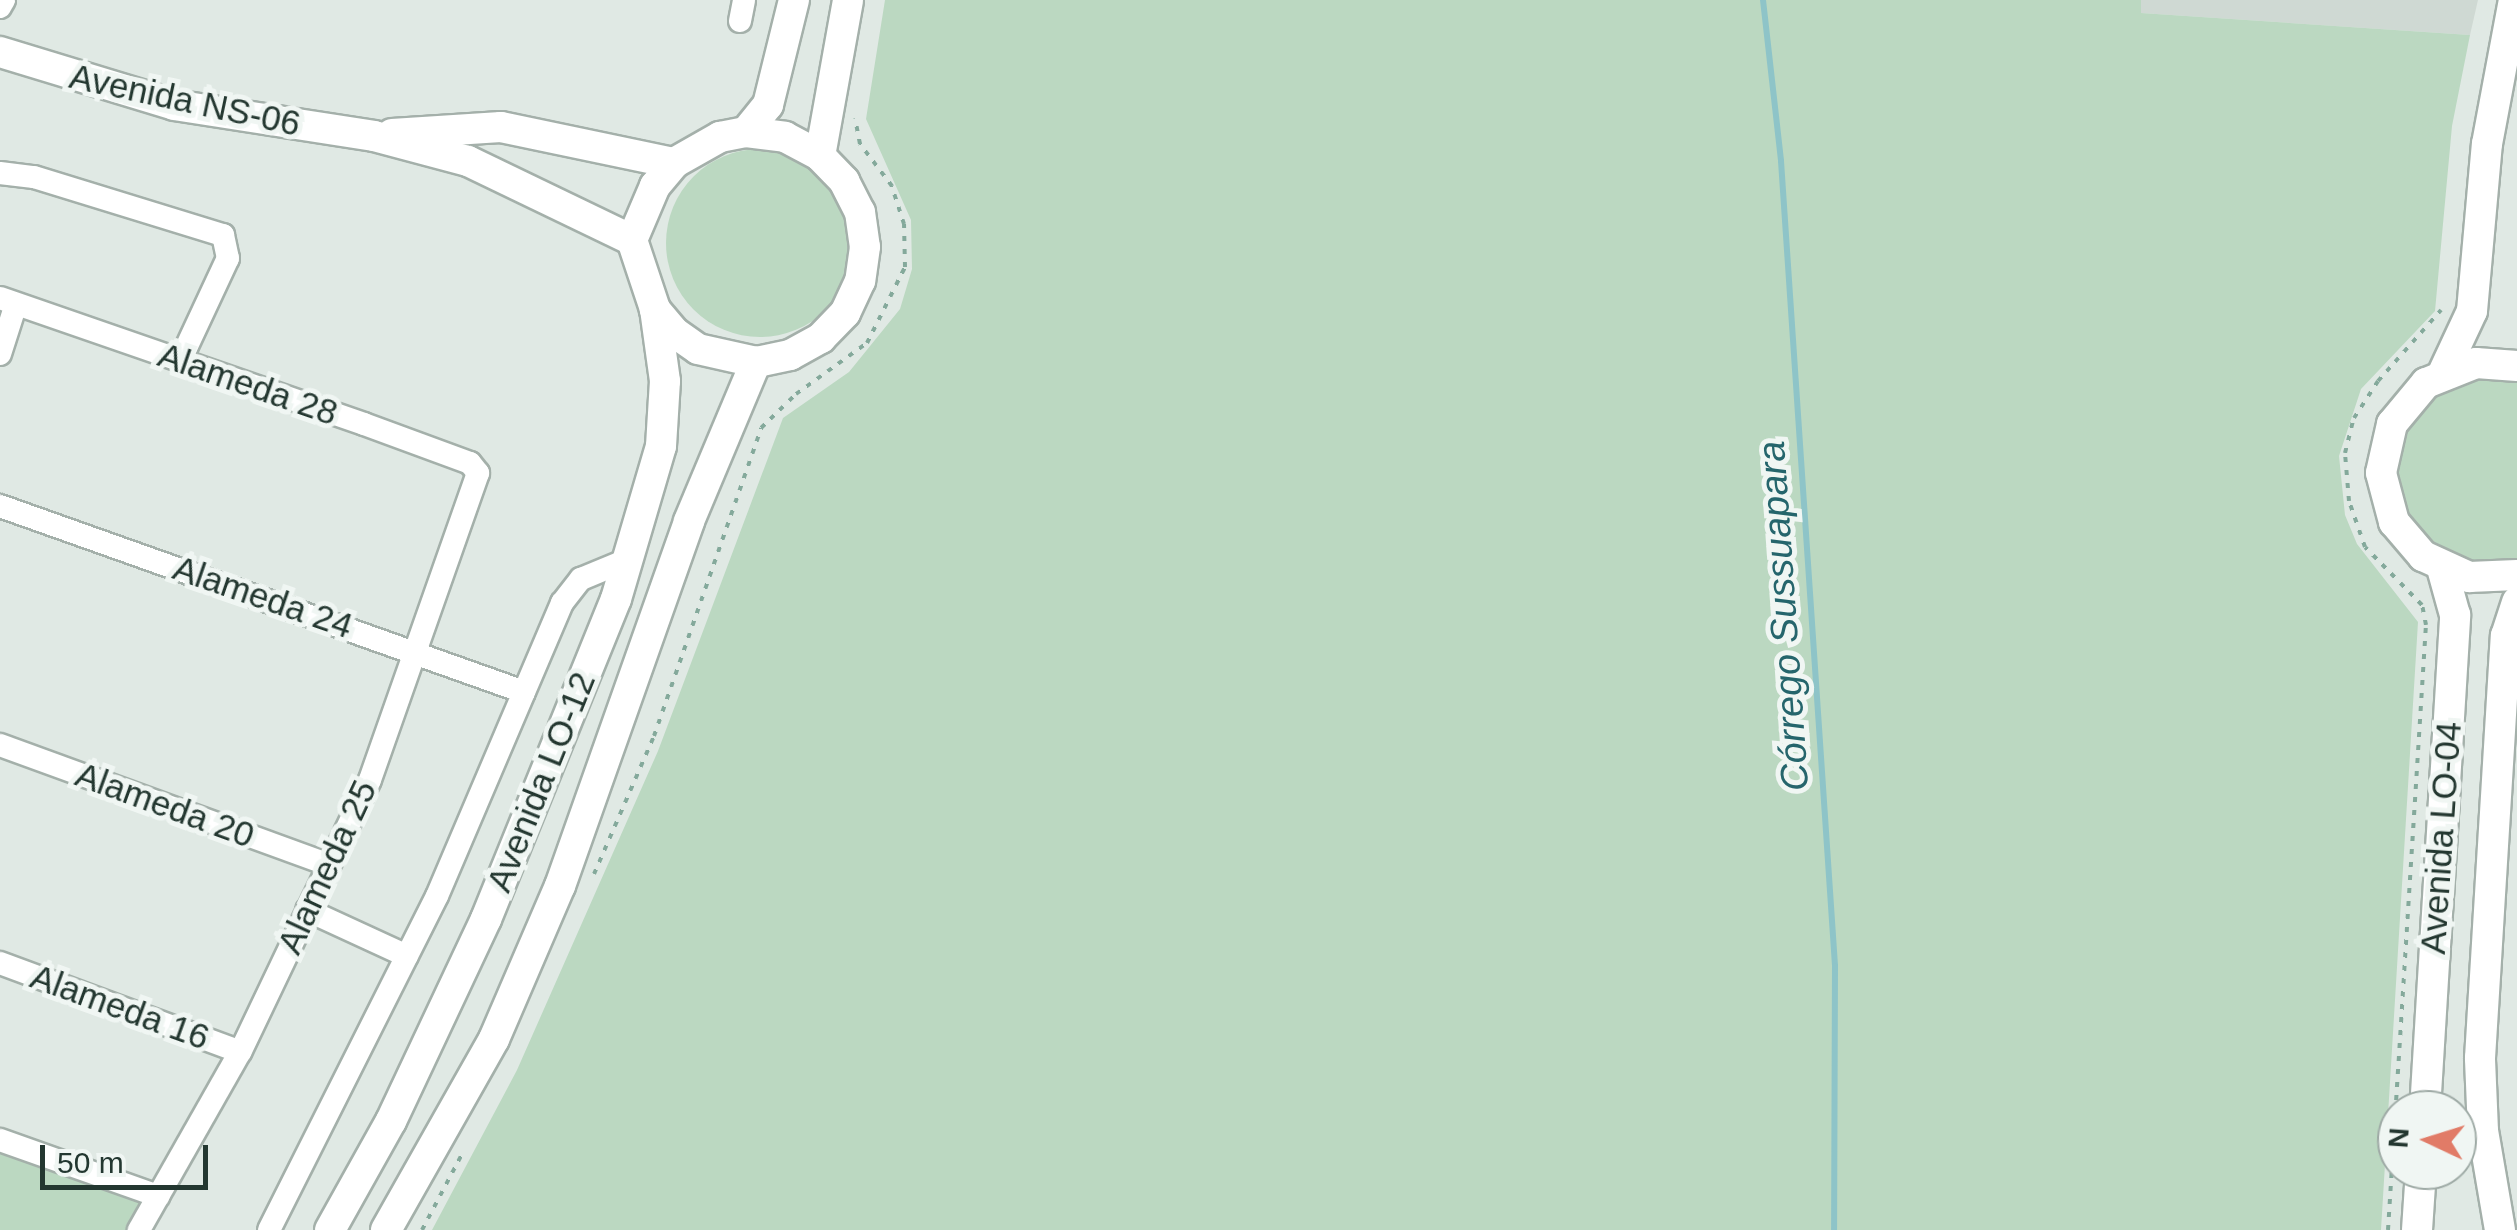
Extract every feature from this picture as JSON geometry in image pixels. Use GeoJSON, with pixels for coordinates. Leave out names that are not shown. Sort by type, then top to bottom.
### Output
{"type":"FeatureCollection","features":[{"type":"Feature","properties":{"kind":"street"},"geometry":{"type":"LineString","coordinates":[[0,8],[4,0]]}},
{"type":"Feature","properties":{"kind":"street"},"geometry":{"type":"LineString","coordinates":[[746,132],[768,104],[794,0]]}},
{"type":"Feature","properties":{"kind":"street"},"geometry":{"type":"LineString","coordinates":[[820,156],[848,0]]}},
{"type":"Feature","properties":{"kind":"street"},"geometry":{"type":"LineString","coordinates":[[2514,0],[2487,144],[2472,311],[2443,373],[2398,413],[2381,473],[2400,532],[2442,568],[2480,578],[2517,575]]}},
{"type":"Feature","properties":{"kind":"street","name":"Avenida NS-06"},"geometry":{"type":"LineString","coordinates":[[0,52],[174,104],[374,136],[468,162],[632,240]]}},
{"type":"Feature","properties":{"kind":"street","name":"Avenida NS-06"},"geometry":{"type":"LineString","coordinates":[[374,136],[501,127],[674,163]]}},
{"type":"Feature","properties":{"kind":"street"},"geometry":{"type":"LineString","coordinates":[[746,132],[785,138],[820,156],[844,181],[860,212],[865,246],[860,281],[845,313],[821,338],[790,355],[756,362],[698,349],[655,309],[632,240],[654,186],[674,163],[720,137],[746,132]]}},
{"type":"Feature","properties":{"kind":"street"},"geometry":{"type":"LineString","coordinates":[[0,173],[34,177],[223,235],[228,258],[180,361]]}},
{"type":"Feature","properties":{"kind":"street"},"geometry":{"type":"LineString","coordinates":[[0,354],[8,301]]}},
{"type":"Feature","properties":{"kind":"street","name":"Alameda 28"},"geometry":{"type":"LineString","coordinates":[[8,301],[470,464],[478,486]]}},
{"type":"Feature","properties":{"kind":"street","name":"Avenida LO-12"},"geometry":{"type":"LineString","coordinates":[[330,1230],[391,1121],[486,919],[629,559],[661,446],[665,382],[655,309]]}},
{"type":"Feature","properties":{"kind":"street","name":"Avenida LO-12"},"geometry":{"type":"LineString","coordinates":[[386,1230],[494,1039],[553,903],[688,521],[756,362]]}},
{"type":"Feature","properties":{"kind":"street"},"geometry":{"type":"LineString","coordinates":[[2443,373],[2476,363],[2517,366]]}},
{"type":"Feature","properties":{"kind":"street","name":"Alameda 25"},"geometry":{"type":"LineString","coordinates":[[138,1230],[240,1052],[370,780],[478,486]]}},
{"type":"Feature","properties":{"kind":"street","name":"Alameda 24"},"geometry":{"type":"LineString","coordinates":[[0,506],[524,692]]}},
{"type":"Feature","properties":{"kind":"street"},"geometry":{"type":"LineString","coordinates":[[269,1230],[408,956],[572,591],[592,573],[629,559]]}},
{"type":"Feature","properties":{"kind":"street","name":"Avenida LO-04"},"geometry":{"type":"LineString","coordinates":[[2425,1090],[2455,616],[2442,568]]}},
{"type":"Feature","properties":{"kind":"street","name":"Avenida LO-04"},"geometry":{"type":"LineString","coordinates":[[2500,1230],[2482,1121],[2480,1058],[2506,636],[2517,602]]}},
{"type":"Feature","properties":{"kind":"street","name":"Alameda 20"},"geometry":{"type":"LineString","coordinates":[[0,746],[329,865]]}},
{"type":"Feature","properties":{"kind":"street"},"geometry":{"type":"LineString","coordinates":[[308,910],[408,956]]}},
{"type":"Feature","properties":{"kind":"street","name":"Alameda 16"},"geometry":{"type":"LineString","coordinates":[[0,963],[240,1052]]}},
{"type":"Feature","properties":{"kind":"street"},"geometry":{"type":"LineString","coordinates":[[0,1140],[158,1196]]}},
{"type":"Feature","properties":{"kind":"street"},"geometry":{"type":"LineString","coordinates":[[2417,1230],[2420,1190]]}},
{"type":"Feature","properties":{"kind":"path"},"geometry":{"type":"LineString","coordinates":[[593,876],[654,736],[762,428],[796,394],[867,343],[905,267],[898,205],[860,144],[853,108]]}},
{"type":"Feature","properties":{"kind":"path"},"geometry":{"type":"LineString","coordinates":[[2388,1230],[2426,625],[2422,605],[2365,548],[2349,501],[2345,454],[2354,418],[2378,381],[2430,330],[2448,298]]}},
{"type":"Feature","properties":{"kind":"path"},"geometry":{"type":"LineString","coordinates":[[422,1230],[465,1148]]}},
{"type":"Feature","properties":{"kind":"shaded area"},"geometry":{"type":"Polygon","coordinates":[[[2141,0],[2478,0],[2470,35],[2141,13],[2141,0]]]}},
{"type":"Feature","properties":{"kind":"green space"},"geometry":{"type":"Polygon","coordinates":[[[885,0],[2141,0],[2141,13],[2470,35],[2452,126],[2435,311],[2361,389],[2339,456],[2345,515],[2357,544],[2418,622],[2390,1090],[2377,1090],[2377,1190],[2383,1190],[2381,1230],[432,1230],[517,1070],[658,751],[783,418],[849,372],[900,309],[912,269],[911,220],[866,119],[885,0]]]}},
{"type":"Feature","properties":{"kind":"green space"},"geometry":{"type":"Polygon","coordinates":[[[760,149],[796,156],[827,176],[847,207],[854,243],[847,279],[827,310],[796,330],[760,337],[724,330],[693,310],[673,279],[666,243],[673,207],[693,176],[724,156],[760,149]]]}},
{"type":"Feature","properties":{"kind":"green space"},"geometry":{"type":"Polygon","coordinates":[[[2472,377],[2517,380],[2517,560],[2469,562],[2431,544],[2403,507],[2395,469],[2404,431],[2431,396],[2472,377]]]}},
{"type":"Feature","properties":{"kind":"green space"},"geometry":{"type":"Polygon","coordinates":[[[0,1140],[158,1196],[135,1230],[0,1230],[0,1140]]]}},
{"type":"Feature","properties":{"kind":"waterway","name":"Córrego Sussuapara"},"geometry":{"type":"LineString","coordinates":[[1763,0],[1781,161],[1835,966],[1834,1230]]}}]}
